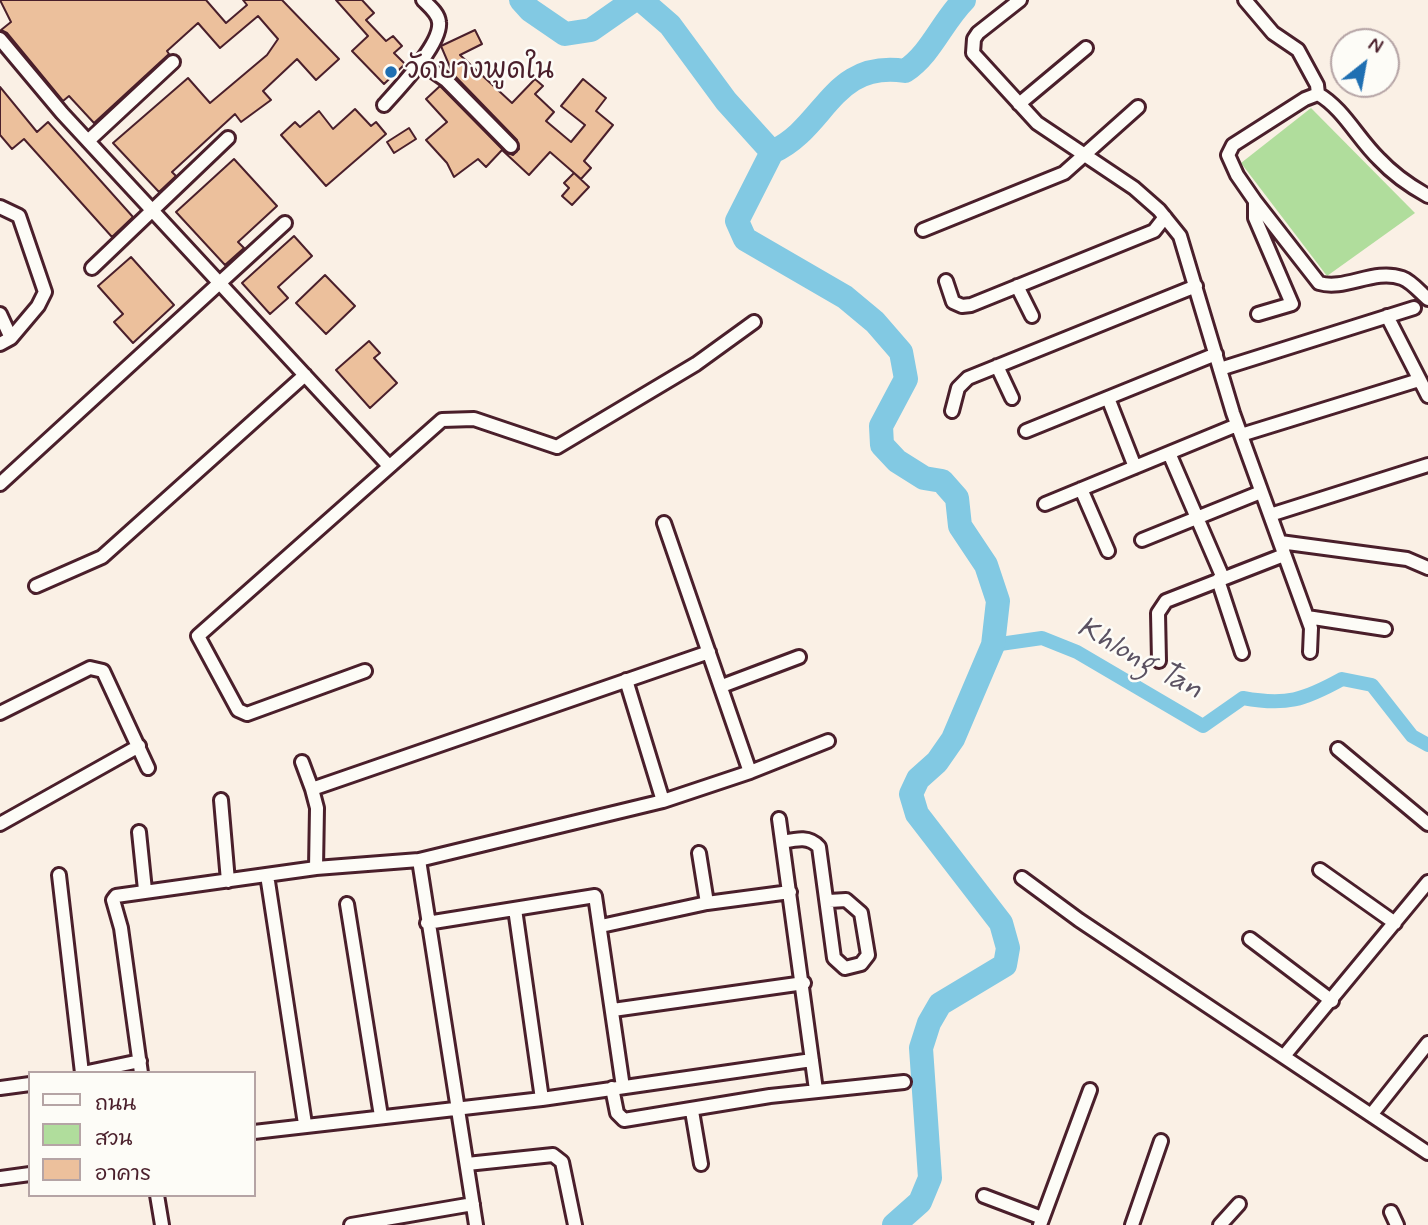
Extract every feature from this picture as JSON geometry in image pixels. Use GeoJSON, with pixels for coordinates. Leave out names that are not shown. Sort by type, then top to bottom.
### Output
{"type":"FeatureCollection","features":[{"type":"Feature","properties":{"kind":"street"},"geometry":{"type":"LineString","coordinates":[[384,105],[421,62],[439,28],[437,14],[424,0]]}},
{"type":"Feature","properties":{"kind":"street"},"geometry":{"type":"LineString","coordinates":[[1020,0],[978,33],[972,46],[977,61],[1045,130],[1134,188],[1165,217],[1185,247],[1239,430],[1307,617],[1312,634],[1310,652]]}},
{"type":"Feature","properties":{"kind":"street"},"geometry":{"type":"LineString","coordinates":[[1245,0],[1273,33],[1298,50],[1317,85],[1318,94],[1335,108],[1378,159],[1409,185],[1428,196]]}},
{"type":"Feature","properties":{"kind":"street"},"geometry":{"type":"LineString","coordinates":[[0,39],[88,141],[389,466]]}},
{"type":"Feature","properties":{"kind":"street"},"geometry":{"type":"LineString","coordinates":[[1019,104],[1086,48]]}},
{"type":"Feature","properties":{"kind":"street"},"geometry":{"type":"LineString","coordinates":[[88,141],[173,61]]}},
{"type":"Feature","properties":{"kind":"street"},"geometry":{"type":"LineString","coordinates":[[421,62],[446,80],[511,146]]}},
{"type":"Feature","properties":{"kind":"street"},"geometry":{"type":"LineString","coordinates":[[1318,94],[1305,99],[1229,150],[1230,163],[1255,201],[1319,283],[1328,286],[1368,276],[1403,278],[1428,299]]}},
{"type":"Feature","properties":{"kind":"street"},"geometry":{"type":"LineString","coordinates":[[923,230],[997,198],[1052,179],[1075,164],[1138,107]]}},
{"type":"Feature","properties":{"kind":"street"},"geometry":{"type":"LineString","coordinates":[[92,268],[228,138]]}},
{"type":"Feature","properties":{"kind":"street"},"geometry":{"type":"LineString","coordinates":[[1255,201],[1255,218],[1292,304],[1258,314]]}},
{"type":"Feature","properties":{"kind":"street"},"geometry":{"type":"LineString","coordinates":[[0,207],[19,216],[45,286],[38,306],[5,341]]}},
{"type":"Feature","properties":{"kind":"street"},"geometry":{"type":"LineString","coordinates":[[946,281],[953,302],[966,306],[1154,230],[1165,217]]}},
{"type":"Feature","properties":{"kind":"street"},"geometry":{"type":"LineString","coordinates":[[0,484],[285,223]]}},
{"type":"Feature","properties":{"kind":"street"},"geometry":{"type":"LineString","coordinates":[[1017,286],[1032,316]]}},
{"type":"Feature","properties":{"kind":"street"},"geometry":{"type":"LineString","coordinates":[[952,411],[962,382],[1196,286]]}},
{"type":"Feature","properties":{"kind":"street"},"geometry":{"type":"LineString","coordinates":[[1220,369],[1414,308]]}},
{"type":"Feature","properties":{"kind":"street"},"geometry":{"type":"LineString","coordinates":[[0,314],[5,341]]}},
{"type":"Feature","properties":{"kind":"street"},"geometry":{"type":"LineString","coordinates":[[1387,316],[1428,396]]}},
{"type":"Feature","properties":{"kind":"street"},"geometry":{"type":"LineString","coordinates":[[365,671],[247,714],[238,710],[198,636],[429,428],[442,420],[458,418],[492,424],[553,447],[563,444],[696,364],[754,322]]}},
{"type":"Feature","properties":{"kind":"street"},"geometry":{"type":"LineString","coordinates":[[1026,431],[1216,354]]}},
{"type":"Feature","properties":{"kind":"street"},"geometry":{"type":"LineString","coordinates":[[997,366],[1013,398]]}},
{"type":"Feature","properties":{"kind":"street"},"geometry":{"type":"LineString","coordinates":[[36,586],[102,557],[305,375]]}},
{"type":"Feature","properties":{"kind":"street"},"geometry":{"type":"LineString","coordinates":[[1045,504],[1169,453],[1239,430],[1419,380]]}},
{"type":"Feature","properties":{"kind":"street"},"geometry":{"type":"LineString","coordinates":[[1108,398],[1135,467]]}},
{"type":"Feature","properties":{"kind":"street"},"geometry":{"type":"LineString","coordinates":[[1169,453],[1220,579],[1242,653]]}},
{"type":"Feature","properties":{"kind":"street"},"geometry":{"type":"LineString","coordinates":[[1270,515],[1428,465]]}},
{"type":"Feature","properties":{"kind":"street"},"geometry":{"type":"LineString","coordinates":[[1081,489],[1108,551]]}},
{"type":"Feature","properties":{"kind":"street"},"geometry":{"type":"LineString","coordinates":[[1142,540],[1261,492]]}},
{"type":"Feature","properties":{"kind":"street"},"geometry":{"type":"LineString","coordinates":[[664,523],[750,772]]}},
{"type":"Feature","properties":{"kind":"street"},"geometry":{"type":"LineString","coordinates":[[1280,542],[1407,559],[1428,568]]}},
{"type":"Feature","properties":{"kind":"street"},"geometry":{"type":"LineString","coordinates":[[1159,661],[1160,608],[1169,599],[1284,555]]}},
{"type":"Feature","properties":{"kind":"street"},"geometry":{"type":"LineString","coordinates":[[1307,617],[1385,629]]}},
{"type":"Feature","properties":{"kind":"street"},"geometry":{"type":"LineString","coordinates":[[312,789],[709,652]]}},
{"type":"Feature","properties":{"kind":"street"},"geometry":{"type":"LineString","coordinates":[[722,685],[799,657]]}},
{"type":"Feature","properties":{"kind":"street"},"geometry":{"type":"LineString","coordinates":[[0,713],[90,668],[98,668],[103,671],[148,768]]}},
{"type":"Feature","properties":{"kind":"street"},"geometry":{"type":"LineString","coordinates":[[626,680],[663,801]]}},
{"type":"Feature","properties":{"kind":"street"},"geometry":{"type":"LineString","coordinates":[[101,1071],[140,1067],[121,928],[113,900],[120,894],[316,868],[419,860],[663,801],[750,772],[828,741]]}},
{"type":"Feature","properties":{"kind":"street"},"geometry":{"type":"LineString","coordinates":[[0,824],[139,747]]}},
{"type":"Feature","properties":{"kind":"street"},"geometry":{"type":"LineString","coordinates":[[1338,749],[1428,824]]}},
{"type":"Feature","properties":{"kind":"street"},"geometry":{"type":"LineString","coordinates":[[303,762],[317,808],[316,868]]}},
{"type":"Feature","properties":{"kind":"street"},"geometry":{"type":"LineString","coordinates":[[221,800],[229,881]]}},
{"type":"Feature","properties":{"kind":"street"},"geometry":{"type":"LineString","coordinates":[[779,819],[804,983],[816,1090]]}},
{"type":"Feature","properties":{"kind":"street"},"geometry":{"type":"LineString","coordinates":[[139,832],[145,890]]}},
{"type":"Feature","properties":{"kind":"street"},"geometry":{"type":"LineString","coordinates":[[783,842],[803,839],[813,841],[819,847],[836,962],[845,968],[862,964],[868,955],[861,914],[846,900],[829,901]]}},
{"type":"Feature","properties":{"kind":"street"},"geometry":{"type":"LineString","coordinates":[[699,853],[707,903]]}},
{"type":"Feature","properties":{"kind":"street"},"geometry":{"type":"LineString","coordinates":[[419,860],[476,1225]]}},
{"type":"Feature","properties":{"kind":"street"},"geometry":{"type":"LineString","coordinates":[[1320,870],[1395,923]]}},
{"type":"Feature","properties":{"kind":"street"},"geometry":{"type":"LineString","coordinates":[[59,875],[82,1071]]}},
{"type":"Feature","properties":{"kind":"street"},"geometry":{"type":"LineString","coordinates":[[267,875],[305,1124]]}},
{"type":"Feature","properties":{"kind":"street"},"geometry":{"type":"LineString","coordinates":[[1022,878],[1079,920],[1428,1153]]}},
{"type":"Feature","properties":{"kind":"street"},"geometry":{"type":"LineString","coordinates":[[1284,1056],[1428,882]]}},
{"type":"Feature","properties":{"kind":"street"},"geometry":{"type":"LineString","coordinates":[[601,926],[707,903],[790,892]]}},
{"type":"Feature","properties":{"kind":"street"},"geometry":{"type":"LineString","coordinates":[[427,923],[595,896],[612,1010],[618,1087],[617,1113],[624,1120],[816,1090],[904,1082]]}},
{"type":"Feature","properties":{"kind":"street"},"geometry":{"type":"LineString","coordinates":[[347,904],[381,1116]]}},
{"type":"Feature","properties":{"kind":"street"},"geometry":{"type":"LineString","coordinates":[[515,909],[542,1099]]}},
{"type":"Feature","properties":{"kind":"street"},"geometry":{"type":"LineString","coordinates":[[1250,940],[1332,1001]]}},
{"type":"Feature","properties":{"kind":"street"},"geometry":{"type":"LineString","coordinates":[[612,1010],[804,983]]}},
{"type":"Feature","properties":{"kind":"street"},"geometry":{"type":"LineString","coordinates":[[1371,1115],[1428,1043]]}},
{"type":"Feature","properties":{"kind":"street"},"geometry":{"type":"LineString","coordinates":[[256,1132],[542,1099],[812,1060]]}},
{"type":"Feature","properties":{"kind":"street"},"geometry":{"type":"LineString","coordinates":[[0,1088],[28,1084]]}},
{"type":"Feature","properties":{"kind":"street"},"geometry":{"type":"LineString","coordinates":[[984,1196],[1041,1221],[1090,1090]]}},
{"type":"Feature","properties":{"kind":"street"},"geometry":{"type":"LineString","coordinates":[[692,1111],[701,1164]]}},
{"type":"Feature","properties":{"kind":"street"},"geometry":{"type":"LineString","coordinates":[[1132,1225],[1161,1142]]}},
{"type":"Feature","properties":{"kind":"street"},"geometry":{"type":"LineString","coordinates":[[467,1164],[553,1155],[562,1162],[575,1225]]}},
{"type":"Feature","properties":{"kind":"street"},"geometry":{"type":"LineString","coordinates":[[0,1178],[28,1174]]}},
{"type":"Feature","properties":{"kind":"street"},"geometry":{"type":"LineString","coordinates":[[158,1197],[162,1225]]}},
{"type":"Feature","properties":{"kind":"street"},"geometry":{"type":"LineString","coordinates":[[351,1225],[473,1204]]}},
{"type":"Feature","properties":{"kind":"street"},"geometry":{"type":"LineString","coordinates":[[1220,1225],[1239,1204]]}},
{"type":"Feature","properties":{"kind":"street"},"geometry":{"type":"LineString","coordinates":[[1391,1212],[1398,1225]]}},
{"type":"Feature","properties":{"kind":"green space"},"geometry":{"type":"Polygon","coordinates":[[[1311,108],[1415,213],[1327,276],[1241,163],[1311,108]]]}},
{"type":"Feature","properties":{"kind":"building"},"geometry":{"type":"Polygon","coordinates":[[[0,0],[206,0],[226,23],[247,5],[243,0],[282,0],[339,59],[316,80],[297,59],[263,91],[271,100],[241,122],[235,114],[172,172],[176,176],[159,192],[113,143],[188,78],[210,103],[267,55],[278,39],[258,16],[220,48],[198,23],[167,51],[169,54],[94,123],[69,96],[63,101],[7,33],[1,30],[11,22],[0,0]]]}},
{"type":"Feature","properties":{"kind":"building"},"geometry":{"type":"Polygon","coordinates":[[[336,0],[362,0],[374,13],[366,20],[386,41],[393,36],[402,46],[394,53],[405,64],[384,84],[352,51],[368,36],[336,0]]]}},
{"type":"Feature","properties":{"kind":"building"},"geometry":{"type":"Polygon","coordinates":[[[475,30],[482,44],[460,55],[512,103],[535,79],[543,86],[535,94],[554,112],[546,121],[571,142],[585,125],[561,106],[583,79],[606,98],[596,111],[613,125],[584,161],[591,168],[581,179],[550,152],[529,175],[502,150],[486,167],[478,159],[454,177],[447,163],[426,140],[447,122],[426,99],[440,86],[505,152],[513,155],[519,149],[517,140],[453,74],[441,46],[475,30]]]}},
{"type":"Feature","properties":{"kind":"building"},"geometry":{"type":"Polygon","coordinates":[[[0,87],[37,132],[48,122],[133,217],[112,237],[24,139],[12,149],[0,135],[0,87]]]}},
{"type":"Feature","properties":{"kind":"building"},"geometry":{"type":"Polygon","coordinates":[[[355,109],[371,126],[376,122],[386,134],[326,186],[281,135],[295,122],[300,127],[319,111],[333,129],[355,109]]]}},
{"type":"Feature","properties":{"kind":"building"},"geometry":{"type":"Polygon","coordinates":[[[409,128],[416,139],[394,153],[387,142],[409,128]]]}},
{"type":"Feature","properties":{"kind":"building"},"geometry":{"type":"Polygon","coordinates":[[[234,159],[277,206],[238,242],[244,248],[225,265],[176,212],[234,159]]]}},
{"type":"Feature","properties":{"kind":"building"},"geometry":{"type":"Polygon","coordinates":[[[574,173],[589,187],[572,205],[562,196],[569,188],[564,183],[574,173]]]}},
{"type":"Feature","properties":{"kind":"building"},"geometry":{"type":"Polygon","coordinates":[[[294,236],[312,256],[278,287],[288,298],[270,314],[242,283],[294,236]]]}},
{"type":"Feature","properties":{"kind":"building"},"geometry":{"type":"Polygon","coordinates":[[[131,257],[174,305],[133,343],[114,322],[123,314],[98,286],[131,257]]]}},
{"type":"Feature","properties":{"kind":"building"},"geometry":{"type":"Polygon","coordinates":[[[325,275],[355,306],[326,334],[296,303],[325,275]]]}},
{"type":"Feature","properties":{"kind":"building"},"geometry":{"type":"Polygon","coordinates":[[[369,341],[380,353],[374,358],[397,383],[370,408],[336,370],[369,341]]]}},
{"type":"Feature","properties":{"kind":"waterway"},"geometry":{"type":"LineString","coordinates":[[521,0],[530,10],[565,34],[591,30],[634,0]]}},
{"type":"Feature","properties":{"kind":"waterway"},"geometry":{"type":"LineString","coordinates":[[641,0],[670,25],[726,101],[772,152],[737,221],[745,239],[845,297],[875,322],[901,352],[906,379],[881,426],[882,445],[897,461],[924,478],[942,481],[957,498],[960,526],[986,565],[998,601],[993,645],[953,739],[937,762],[918,779],[911,794],[917,814],[1001,923],[1008,948],[1005,965],[940,1004],[929,1023],[921,1048],[930,1178],[920,1202],[894,1225]]}},
{"type":"Feature","properties":{"kind":"waterway"},"geometry":{"type":"LineString","coordinates":[[772,152],[805,128],[845,85],[880,70],[905,71],[914,64],[964,0]]}},
{"type":"Feature","properties":{"kind":"waterway","name":"Khlong Tan"},"geometry":{"type":"LineString","coordinates":[[993,645],[1042,638],[1077,652],[1203,726],[1243,698],[1271,701],[1294,699],[1317,692],[1342,679],[1372,685],[1412,736],[1428,745]]}},
{"type":"Feature","properties":{"kind":"place","name":"วัดบางพูดใน"},"geometry":{"type":"Point","coordinates":[391,72]}}]}
